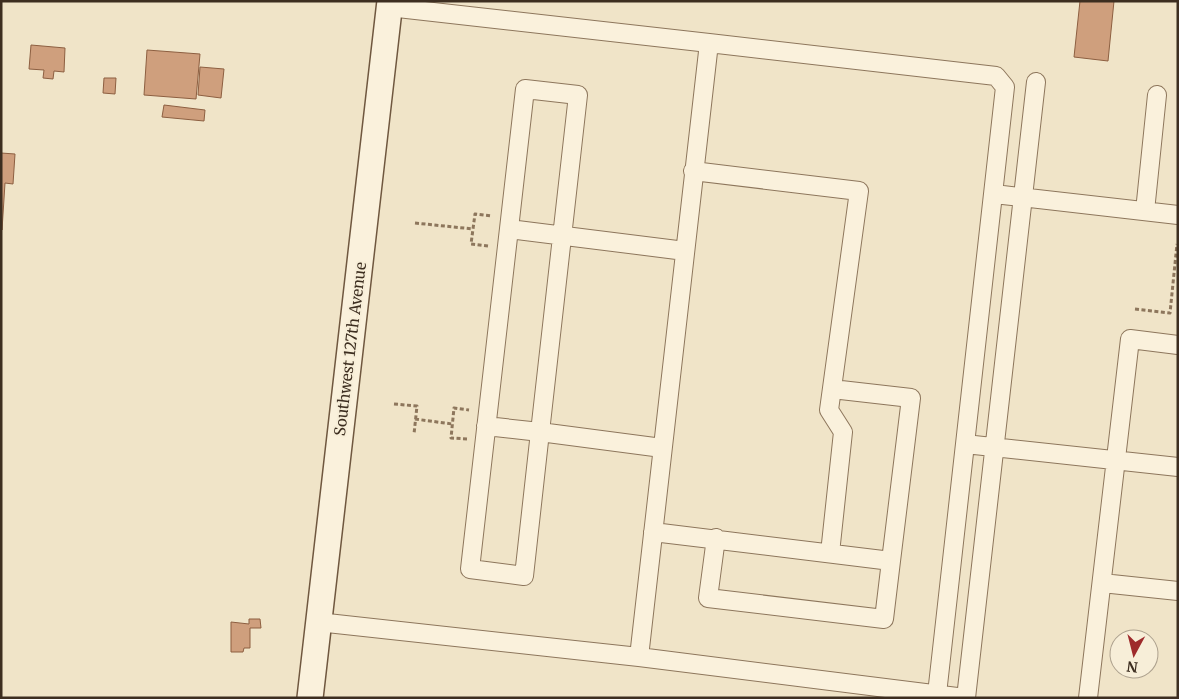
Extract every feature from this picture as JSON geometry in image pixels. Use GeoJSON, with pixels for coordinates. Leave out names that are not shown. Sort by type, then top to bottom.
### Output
{"type":"FeatureCollection","features":[{"type":"Feature","properties":{"kind":"street"},"geometry":{"type":"LineString","coordinates":[[390,4],[996,76],[1005,87],[937,694]]}},
{"type":"Feature","properties":{"kind":"street","name":"Southwest 127th Avenue"},"geometry":{"type":"LineString","coordinates":[[310,698],[390,4]]}},
{"type":"Feature","properties":{"kind":"street"},"geometry":{"type":"LineString","coordinates":[[638,657],[709,43]]}},
{"type":"Feature","properties":{"kind":"street"},"geometry":{"type":"LineString","coordinates":[[318,622],[638,657],[966,698],[1036,82]]}},
{"type":"Feature","properties":{"kind":"street"},"geometry":{"type":"LineString","coordinates":[[525,89],[578,95],[524,576],[470,569],[482,419],[504,223],[525,89]]}},
{"type":"Feature","properties":{"kind":"street"},"geometry":{"type":"LineString","coordinates":[[1145,212],[1157,94]]}},
{"type":"Feature","properties":{"kind":"street"},"geometry":{"type":"LineString","coordinates":[[693,171],[859,191],[829,410],[842,432],[830,554]]}},
{"type":"Feature","properties":{"kind":"street"},"geometry":{"type":"LineString","coordinates":[[994,194],[1178,215]]}},
{"type":"Feature","properties":{"kind":"street"},"geometry":{"type":"LineString","coordinates":[[504,223],[563,236],[685,251]]}},
{"type":"Feature","properties":{"kind":"street"},"geometry":{"type":"LineString","coordinates":[[1088,698],[1130,339],[1178,345]]}},
{"type":"Feature","properties":{"kind":"street"},"geometry":{"type":"LineString","coordinates":[[716,538],[708,598],[884,619],[911,398],[832,389]]}},
{"type":"Feature","properties":{"kind":"street"},"geometry":{"type":"LineString","coordinates":[[482,419],[540,432],[662,448]]}},
{"type":"Feature","properties":{"kind":"street"},"geometry":{"type":"LineString","coordinates":[[965,444],[1178,467]]}},
{"type":"Feature","properties":{"kind":"street"},"geometry":{"type":"LineString","coordinates":[[653,532],[716,538],[891,561]]}},
{"type":"Feature","properties":{"kind":"street"},"geometry":{"type":"LineString","coordinates":[[1102,583],[1178,591]]}},
{"type":"Feature","properties":{"kind":"path"},"geometry":{"type":"LineString","coordinates":[[496,247],[472,244],[475,214],[504,223]]}},
{"type":"Feature","properties":{"kind":"path"},"geometry":{"type":"LineString","coordinates":[[415,223],[473,229]]}},
{"type":"Feature","properties":{"kind":"path"},"geometry":{"type":"LineString","coordinates":[[1135,309],[1170,314],[1178,244]]}},
{"type":"Feature","properties":{"kind":"path"},"geometry":{"type":"LineString","coordinates":[[394,404],[417,406],[414,434]]}},
{"type":"Feature","properties":{"kind":"path"},"geometry":{"type":"LineString","coordinates":[[474,440],[450,438],[454,408],[482,419]]}},
{"type":"Feature","properties":{"kind":"path"},"geometry":{"type":"LineString","coordinates":[[416,419],[452,424]]}},
{"type":"Feature","properties":{"kind":"building"},"geometry":{"type":"Polygon","coordinates":[[[1080,1],[1114,1],[1108,61],[1074,57],[1080,1]]]}},
{"type":"Feature","properties":{"kind":"building"},"geometry":{"type":"Polygon","coordinates":[[[31,45],[65,48],[64,72],[54,71],[53,79],[43,78],[44,70],[29,69],[31,45]]]}},
{"type":"Feature","properties":{"kind":"building"},"geometry":{"type":"Polygon","coordinates":[[[147,50],[200,54],[196,99],[144,95],[147,50]]]}},
{"type":"Feature","properties":{"kind":"building"},"geometry":{"type":"Polygon","coordinates":[[[200,67],[224,69],[221,98],[198,95],[200,67]]]}},
{"type":"Feature","properties":{"kind":"building"},"geometry":{"type":"Polygon","coordinates":[[[104,78],[116,78],[115,94],[103,93],[104,78]]]}},
{"type":"Feature","properties":{"kind":"building"},"geometry":{"type":"Polygon","coordinates":[[[164,105],[205,110],[204,121],[162,117],[164,105]]]}},
{"type":"Feature","properties":{"kind":"building"},"geometry":{"type":"Polygon","coordinates":[[[1,153],[15,154],[13,184],[5,183],[2,230],[1,153]]]}},
{"type":"Feature","properties":{"kind":"building"},"geometry":{"type":"Polygon","coordinates":[[[249,619],[260,619],[261,628],[250,628],[250,648],[244,648],[243,652],[231,652],[231,622],[249,624],[249,619]]]}}]}
